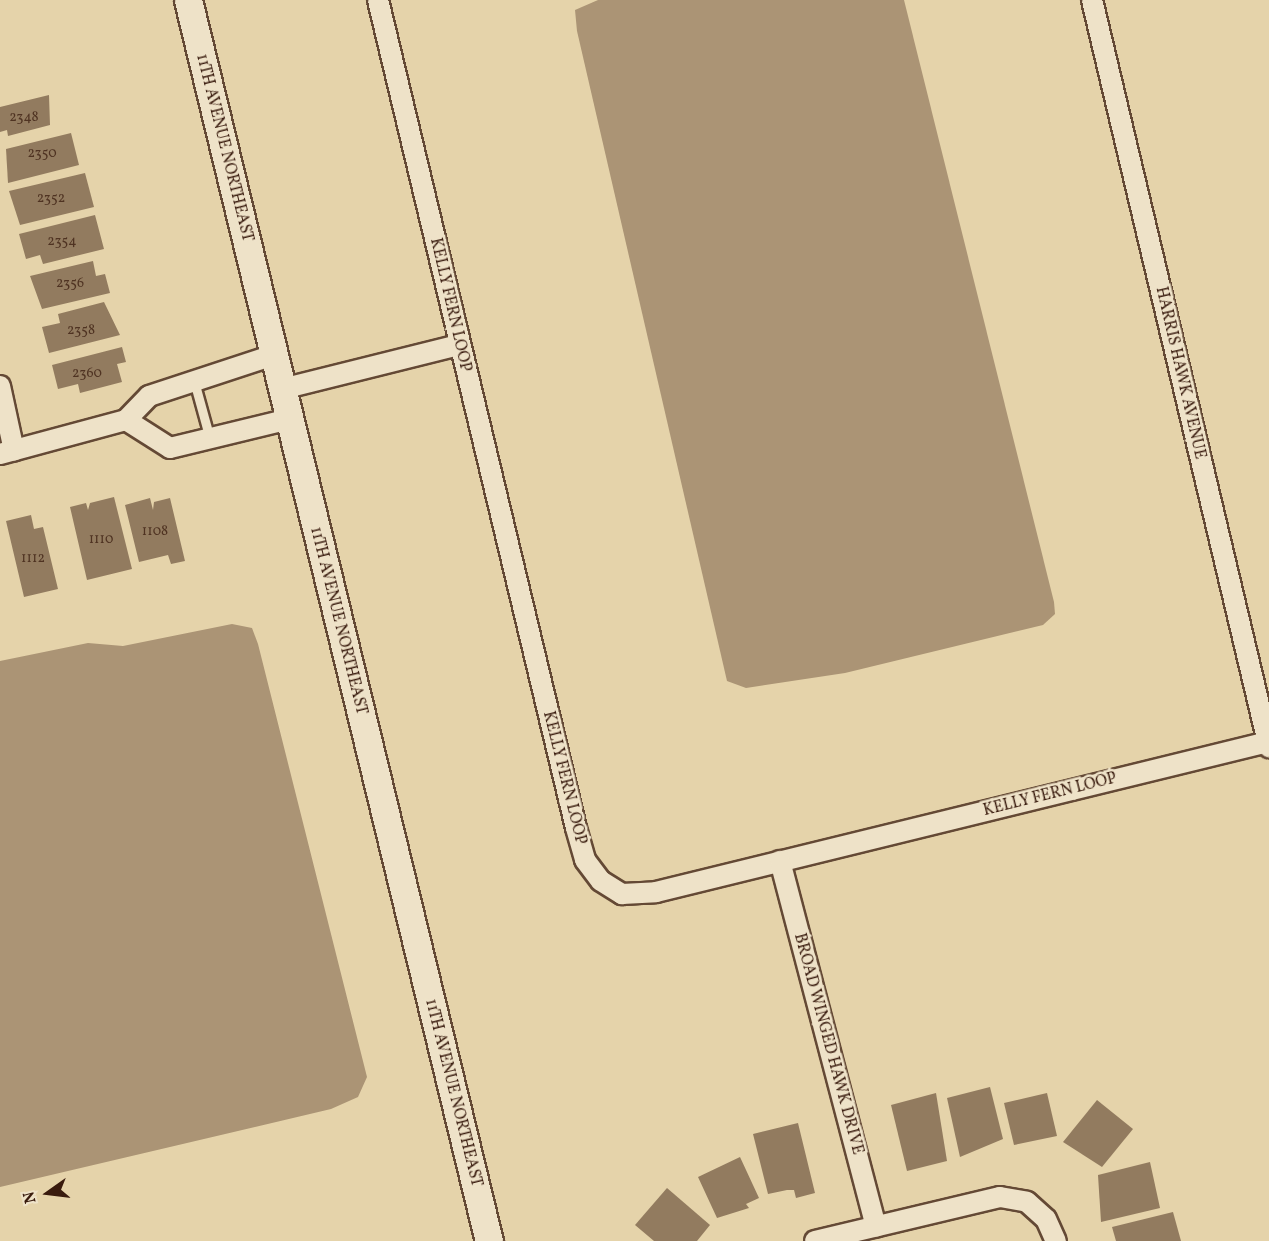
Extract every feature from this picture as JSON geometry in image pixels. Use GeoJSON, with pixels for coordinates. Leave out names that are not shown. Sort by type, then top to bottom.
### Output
{"type":"FeatureCollection","features":[{"type":"Feature","properties":{"kind":"street","name":"11TH AVENUE NORTHEAST"},"geometry":{"type":"LineString","coordinates":[[188,0],[489,1241]]}},
{"type":"Feature","properties":{"kind":"street","name":"KELLY FERN LOOP"},"geometry":{"type":"LineString","coordinates":[[378,0],[459,345],[585,860],[602,881],[622,894],[656,892],[1268,744]]}},
{"type":"Feature","properties":{"kind":"street","name":"HARRIS HAWK AVENUE"},"geometry":{"type":"LineString","coordinates":[[1092,0],[1268,744]]}},
{"type":"Feature","properties":{"kind":"street"},"geometry":{"type":"LineString","coordinates":[[282,389],[459,345]]}},
{"type":"Feature","properties":{"kind":"street"},"geometry":{"type":"LineString","coordinates":[[0,386],[7,453],[126,420],[149,396],[274,355]]}},
{"type":"Feature","properties":{"kind":"street"},"geometry":{"type":"LineString","coordinates":[[126,420],[170,448],[290,419]]}},
{"type":"Feature","properties":{"kind":"street","name":"BROAD WINGED HAWK DRIVE"},"geometry":{"type":"LineString","coordinates":[[780,861],[876,1227]]}},
{"type":"Feature","properties":{"kind":"street"},"geometry":{"type":"LineString","coordinates":[[815,1241],[1000,1197],[1027,1202],[1046,1219],[1056,1241]]}},
{"type":"Feature","properties":{"kind":"lane"},"geometry":{"type":"LineString","coordinates":[[194,381],[210,439]]}},
{"type":"Feature","properties":{"kind":"shaded area"},"geometry":{"type":"Polygon","coordinates":[[[598,0],[904,0],[1054,602],[1055,614],[1043,625],[845,673],[746,688],[727,681],[577,31],[575,10],[598,0]]]}},
{"type":"Feature","properties":{"kind":"shaded area"},"geometry":{"type":"Polygon","coordinates":[[[232,624],[252,628],[258,644],[367,1077],[358,1097],[331,1109],[0,1187],[0,661],[88,643],[123,646],[232,624]]]}},
{"type":"Feature","properties":{"kind":"building"},"geometry":{"type":"Polygon","coordinates":[[[49,95],[50,125],[8,136],[7,130],[0,132],[0,107],[49,95]]]}},
{"type":"Feature","properties":{"kind":"building"},"geometry":{"type":"Polygon","coordinates":[[[71,133],[79,165],[8,183],[6,149],[71,133]]]}},
{"type":"Feature","properties":{"kind":"building"},"geometry":{"type":"Polygon","coordinates":[[[85,173],[94,207],[20,225],[9,191],[85,173]]]}},
{"type":"Feature","properties":{"kind":"building"},"geometry":{"type":"Polygon","coordinates":[[[95,215],[104,249],[43,264],[40,255],[26,259],[19,234],[95,215]]]}},
{"type":"Feature","properties":{"kind":"building"},"geometry":{"type":"Polygon","coordinates":[[[93,261],[96,276],[105,274],[110,293],[42,309],[30,276],[93,261]]]}},
{"type":"Feature","properties":{"kind":"building"},"geometry":{"type":"Polygon","coordinates":[[[104,302],[120,335],[49,353],[42,327],[60,323],[58,314],[104,302]]]}},
{"type":"Feature","properties":{"kind":"building"},"geometry":{"type":"Polygon","coordinates":[[[122,347],[126,362],[117,364],[122,382],[80,393],[78,384],[58,389],[52,365],[122,347]]]}},
{"type":"Feature","properties":{"kind":"building"},"geometry":{"type":"Polygon","coordinates":[[[114,497],[132,569],[87,580],[70,507],[86,503],[88,510],[90,503],[114,497]]]}},
{"type":"Feature","properties":{"kind":"building"},"geometry":{"type":"Polygon","coordinates":[[[150,498],[153,510],[154,502],[170,498],[185,561],[171,564],[168,555],[139,562],[125,505],[150,498]]]}},
{"type":"Feature","properties":{"kind":"building"},"geometry":{"type":"Polygon","coordinates":[[[31,515],[34,529],[43,527],[58,589],[24,597],[6,521],[31,515]]]}},
{"type":"Feature","properties":{"kind":"building"},"geometry":{"type":"Polygon","coordinates":[[[990,1087],[1003,1139],[960,1157],[947,1098],[990,1087]]]}},
{"type":"Feature","properties":{"kind":"building"},"geometry":{"type":"Polygon","coordinates":[[[936,1093],[947,1161],[907,1171],[891,1105],[936,1093]]]}},
{"type":"Feature","properties":{"kind":"building"},"geometry":{"type":"Polygon","coordinates":[[[1047,1093],[1057,1136],[1014,1145],[1004,1103],[1047,1093]]]}},
{"type":"Feature","properties":{"kind":"building"},"geometry":{"type":"Polygon","coordinates":[[[1097,1100],[1133,1129],[1102,1167],[1063,1142],[1097,1100]]]}},
{"type":"Feature","properties":{"kind":"building"},"geometry":{"type":"Polygon","coordinates":[[[798,1123],[815,1193],[796,1198],[794,1190],[768,1194],[753,1134],[798,1123]]]}},
{"type":"Feature","properties":{"kind":"building"},"geometry":{"type":"Polygon","coordinates":[[[740,1157],[759,1198],[746,1204],[749,1208],[717,1218],[698,1177],[740,1157]]]}},
{"type":"Feature","properties":{"kind":"building"},"geometry":{"type":"Polygon","coordinates":[[[1150,1162],[1160,1208],[1101,1222],[1098,1175],[1150,1162]]]}},
{"type":"Feature","properties":{"kind":"building"},"geometry":{"type":"Polygon","coordinates":[[[667,1188],[710,1225],[697,1241],[654,1241],[635,1225],[667,1188]]]}},
{"type":"Feature","properties":{"kind":"building"},"geometry":{"type":"Polygon","coordinates":[[[1173,1212],[1181,1241],[1116,1241],[1112,1227],[1173,1212]]]}}]}
